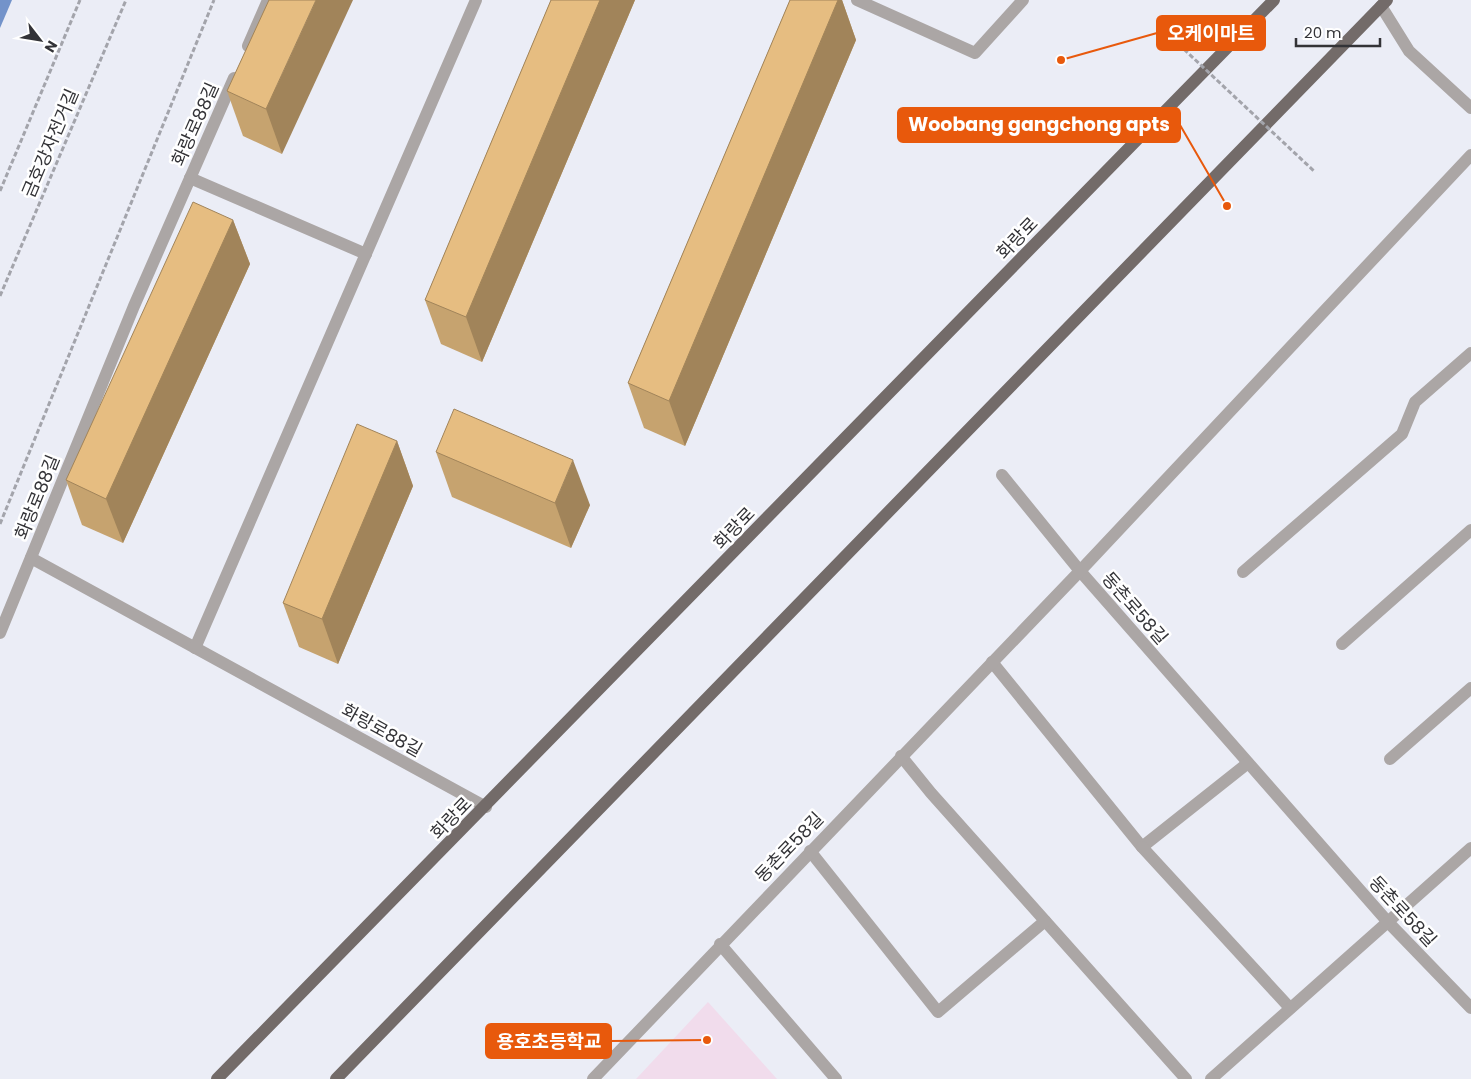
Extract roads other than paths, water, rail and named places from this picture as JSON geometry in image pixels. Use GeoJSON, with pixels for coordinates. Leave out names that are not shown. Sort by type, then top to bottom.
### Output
{"type":"FeatureCollection","features":[{"type":"Feature","properties":{"kind":"main road","name":"화랑로"},"geometry":{"type":"LineString","coordinates":[[217,1079],[486,807],[1274,0]]}},
{"type":"Feature","properties":{"kind":"main road"},"geometry":{"type":"LineString","coordinates":[[336,1079],[1384,3]]}},
{"type":"Feature","properties":{"kind":"street","name":"화랑로88길"},"geometry":{"type":"LineString","coordinates":[[268,0],[134,306],[31,558],[486,807]]}},
{"type":"Feature","properties":{"kind":"street"},"geometry":{"type":"LineString","coordinates":[[195,648],[476,0]]}},
{"type":"Feature","properties":{"kind":"street"},"geometry":{"type":"LineString","coordinates":[[857,0],[975,53],[1023,0]]}},
{"type":"Feature","properties":{"kind":"street"},"geometry":{"type":"LineString","coordinates":[[1384,3],[1409,51],[1471,108]]}},
{"type":"Feature","properties":{"kind":"street"},"geometry":{"type":"LineString","coordinates":[[1002,475],[1080,571],[1471,155]]}},
{"type":"Feature","properties":{"kind":"street"},"geometry":{"type":"LineString","coordinates":[[190,178],[366,254]]}},
{"type":"Feature","properties":{"kind":"street"},"geometry":{"type":"LineString","coordinates":[[1244,572],[1402,434],[1415,402],[1471,353]]}},
{"type":"Feature","properties":{"kind":"street"},"geometry":{"type":"LineString","coordinates":[[1342,644],[1471,530]]}},
{"type":"Feature","properties":{"kind":"street"},"geometry":{"type":"LineString","coordinates":[[0,633],[31,558]]}},
{"type":"Feature","properties":{"kind":"street","name":"동촌로58길"},"geometry":{"type":"LineString","coordinates":[[593,1079],[720,944],[1080,571],[1387,921],[1471,1008]]}},
{"type":"Feature","properties":{"kind":"street"},"geometry":{"type":"LineString","coordinates":[[992,662],[1142,847],[1290,1008]]}},
{"type":"Feature","properties":{"kind":"street"},"geometry":{"type":"LineString","coordinates":[[1390,759],[1471,688]]}},
{"type":"Feature","properties":{"kind":"street"},"geometry":{"type":"LineString","coordinates":[[901,756],[931,793],[1186,1079]]}},
{"type":"Feature","properties":{"kind":"street"},"geometry":{"type":"LineString","coordinates":[[1142,847],[1248,762]]}},
{"type":"Feature","properties":{"kind":"street"},"geometry":{"type":"LineString","coordinates":[[1210,1079],[1471,848]]}},
{"type":"Feature","properties":{"kind":"street"},"geometry":{"type":"LineString","coordinates":[[810,851],[938,1012],[1045,921]]}},
{"type":"Feature","properties":{"kind":"street"},"geometry":{"type":"LineString","coordinates":[[720,944],[836,1079]]}},
{"type":"Feature","properties":{"kind":"water"},"geometry":{"type":"Polygon","coordinates":[[[0,0],[12,0],[0,28],[0,0]]]}},
{"type":"Feature","properties":{"kind":"place","name":"오케이마트"},"geometry":{"type":"Point","coordinates":[1061,60]}},
{"type":"Feature","properties":{"kind":"place","name":"Woobang gangchong apts"},"geometry":{"type":"Point","coordinates":[1227,206]}},
{"type":"Feature","properties":{"kind":"place","name":"용호초등학교"},"geometry":{"type":"Point","coordinates":[707,1040]}}]}
